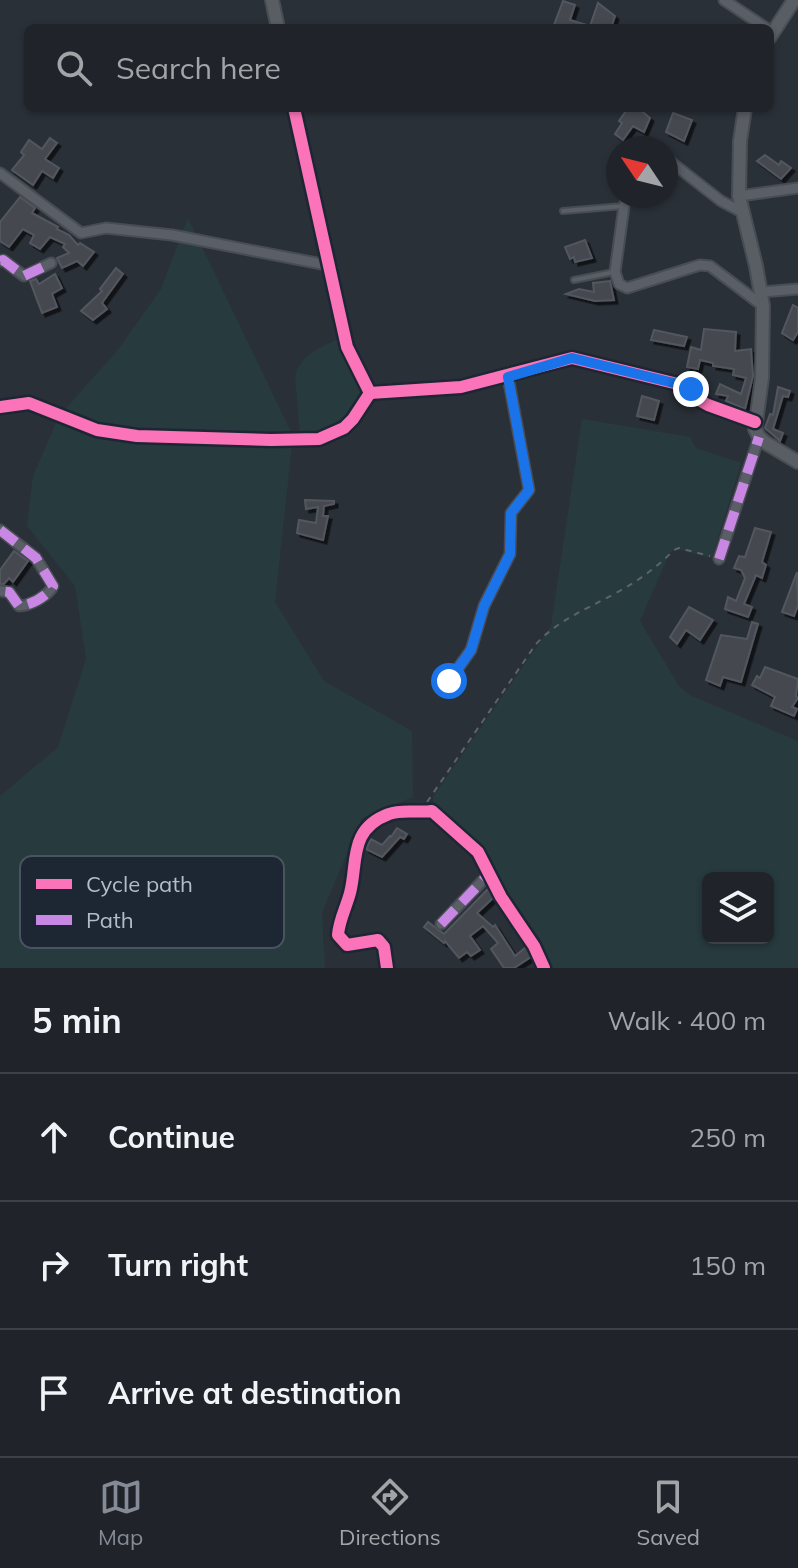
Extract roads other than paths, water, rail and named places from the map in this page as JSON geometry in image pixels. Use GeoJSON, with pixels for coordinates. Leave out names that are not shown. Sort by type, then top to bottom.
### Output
{"type":"FeatureCollection","features":[{"type":"Feature","properties":{"kind":"street"},"geometry":{"type":"LineString","coordinates":[[272,0],[277,24]]}},
{"type":"Feature","properties":{"kind":"street"},"geometry":{"type":"LineString","coordinates":[[724,0],[758,24]]}},
{"type":"Feature","properties":{"kind":"street"},"geometry":{"type":"LineString","coordinates":[[774,27],[794,0]]}},
{"type":"Feature","properties":{"kind":"street"},"geometry":{"type":"LineString","coordinates":[[295,112],[347,347],[370,393]]}},
{"type":"Feature","properties":{"kind":"street"},"geometry":{"type":"LineString","coordinates":[[719,559],[759,437],[755,422],[762,378],[762,299],[739,196],[740,141],[744,112]]}},
{"type":"Feature","properties":{"kind":"street"},"geometry":{"type":"LineString","coordinates":[[678,167],[721,201],[742,212]]}},
{"type":"Feature","properties":{"kind":"street"},"geometry":{"type":"LineString","coordinates":[[0,173],[81,233],[106,228],[172,235],[327,265]]}},
{"type":"Feature","properties":{"kind":"street"},"geometry":{"type":"LineString","coordinates":[[739,196],[798,188]]}},
{"type":"Feature","properties":{"kind":"street"},"geometry":{"type":"LineString","coordinates":[[624,208],[615,272],[619,284],[627,288],[690,267],[710,266],[762,299],[798,289]]}},
{"type":"Feature","properties":{"kind":"street"},"geometry":{"type":"LineString","coordinates":[[0,261],[3,260],[24,276],[51,263]]}},
{"type":"Feature","properties":{"kind":"street"},"geometry":{"type":"LineString","coordinates":[[370,393],[461,387],[572,358],[686,386],[708,405],[755,422]]}},
{"type":"Feature","properties":{"kind":"street"},"geometry":{"type":"LineString","coordinates":[[449,681],[471,650],[484,606],[510,554],[511,513],[529,490],[508,377]]}},
{"type":"Feature","properties":{"kind":"street"},"geometry":{"type":"LineString","coordinates":[[0,407],[29,403],[97,430],[137,436],[319,439],[344,428],[370,393]]}},
{"type":"Feature","properties":{"kind":"street"},"geometry":{"type":"LineString","coordinates":[[759,437],[798,462]]}},
{"type":"Feature","properties":{"kind":"street"},"geometry":{"type":"LineString","coordinates":[[0,530],[36,558],[53,586],[51,591],[25,606],[19,606],[9,592],[0,591]]}},
{"type":"Feature","properties":{"kind":"street"},"geometry":{"type":"LineString","coordinates":[[387,968],[384,947],[378,940],[347,945],[338,935],[341,914],[350,892],[353,858],[365,830],[390,813],[432,811],[478,852],[544,968]]}},
{"type":"Feature","properties":{"kind":"street"},"geometry":{"type":"LineString","coordinates":[[441,924],[490,873]]}},
{"type":"Feature","properties":{"kind":"lane"},"geometry":{"type":"LineString","coordinates":[[563,211],[606,204]]}},
{"type":"Feature","properties":{"kind":"lane"},"geometry":{"type":"LineString","coordinates":[[574,280],[615,272]]}}]}
